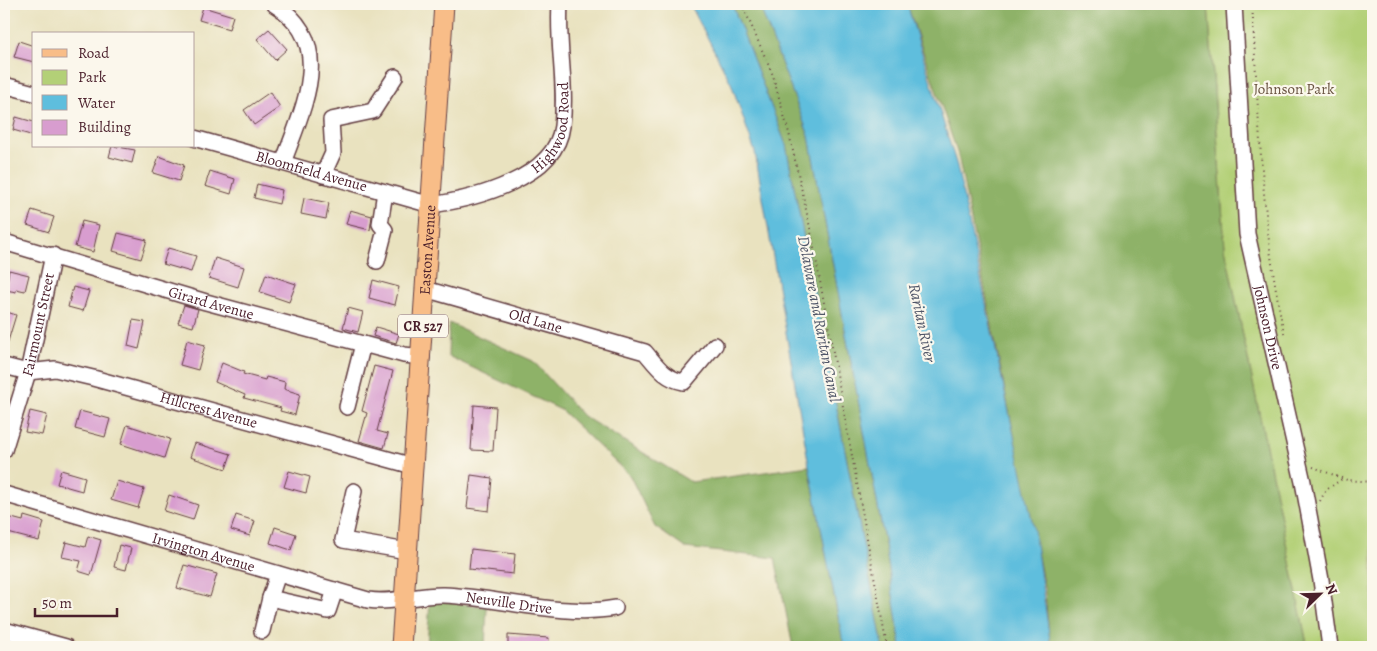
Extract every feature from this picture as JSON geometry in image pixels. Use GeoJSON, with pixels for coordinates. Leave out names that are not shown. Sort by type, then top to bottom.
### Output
{"type":"FeatureCollection","features":[{"type":"Feature","properties":{"kind":"main road","name":"Easton Avenue"},"geometry":{"type":"LineString","coordinates":[[401,647],[422,357],[444,4]]}},
{"type":"Feature","properties":{"kind":"street"},"geometry":{"type":"LineString","coordinates":[[274,4],[281,8],[302,31],[312,59],[308,92],[283,163]]}},
{"type":"Feature","properties":{"kind":"street","name":"Highwood Road"},"geometry":{"type":"LineString","coordinates":[[430,205],[463,200],[504,186],[528,173],[548,157],[560,136],[562,126],[560,4]]}},
{"type":"Feature","properties":{"kind":"street","name":"Johnson Drive"},"geometry":{"type":"LineString","coordinates":[[1234,4],[1247,234],[1303,482],[1321,580],[1330,647]]}},
{"type":"Feature","properties":{"kind":"street"},"geometry":{"type":"LineString","coordinates":[[323,175],[334,153],[331,120],[373,111],[394,77]]}},
{"type":"Feature","properties":{"kind":"street"},"geometry":{"type":"LineString","coordinates":[[4,85],[32,93]]}},
{"type":"Feature","properties":{"kind":"street","name":"Bloomfield Avenue"},"geometry":{"type":"LineString","coordinates":[[195,138],[430,205]]}},
{"type":"Feature","properties":{"kind":"street"},"geometry":{"type":"LineString","coordinates":[[377,262],[385,230],[380,224],[385,192]]}},
{"type":"Feature","properties":{"kind":"street","name":"Girard Avenue"},"geometry":{"type":"LineString","coordinates":[[4,242],[206,302],[404,355],[422,357]]}},
{"type":"Feature","properties":{"kind":"street","name":"Fairmount Street"},"geometry":{"type":"LineString","coordinates":[[4,450],[28,372],[53,255]]}},
{"type":"Feature","properties":{"kind":"street","name":"Old Lane"},"geometry":{"type":"LineString","coordinates":[[425,289],[645,352],[662,372],[672,380],[684,382],[715,345]]}},
{"type":"Feature","properties":{"kind":"street"},"geometry":{"type":"LineString","coordinates":[[346,407],[363,344]]}},
{"type":"Feature","properties":{"kind":"street","name":"Hillcrest Avenue"},"geometry":{"type":"LineString","coordinates":[[4,366],[28,372],[55,369],[93,378],[413,466]]}},
{"type":"Feature","properties":{"kind":"street"},"geometry":{"type":"LineString","coordinates":[[354,491],[343,540],[407,551]]}},
{"type":"Feature","properties":{"kind":"street","name":"Irvington Avenue"},"geometry":{"type":"LineString","coordinates":[[4,494],[335,590],[383,602],[404,600]]}},
{"type":"Feature","properties":{"kind":"street"},"geometry":{"type":"LineString","coordinates":[[262,631],[278,574]]}},
{"type":"Feature","properties":{"kind":"street"},"geometry":{"type":"LineString","coordinates":[[270,598],[328,611],[335,590]]}},
{"type":"Feature","properties":{"kind":"street","name":"Neuville Drive"},"geometry":{"type":"LineString","coordinates":[[404,600],[444,595],[582,610],[615,608]]}},
{"type":"Feature","properties":{"kind":"street"},"geometry":{"type":"LineString","coordinates":[[4,630],[66,647]]}},
{"type":"Feature","properties":{"kind":"path"},"geometry":{"type":"LineString","coordinates":[[742,4],[772,73],[790,133],[811,232],[887,647]]}},
{"type":"Feature","properties":{"kind":"path"},"geometry":{"type":"LineString","coordinates":[[1252,4],[1264,210],[1277,302],[1286,341]]}},
{"type":"Feature","properties":{"kind":"path"},"geometry":{"type":"LineString","coordinates":[[1311,459],[1314,475]]}},
{"type":"Feature","properties":{"kind":"path"},"geometry":{"type":"LineString","coordinates":[[1313,467],[1342,479],[1373,482]]}},
{"type":"Feature","properties":{"kind":"path"},"geometry":{"type":"LineString","coordinates":[[1320,500],[1326,490],[1342,479]]}},
{"type":"Feature","properties":{"kind":"path"},"geometry":{"type":"LineString","coordinates":[[1318,491],[1322,510]]}},
{"type":"Feature","properties":{"kind":"green space"},"geometry":{"type":"Polygon","coordinates":[[[732,4],[759,4],[809,136],[886,550],[901,647],[883,647],[786,145],[732,4]]]}},
{"type":"Feature","properties":{"kind":"green space"},"geometry":{"type":"Polygon","coordinates":[[[907,4],[1208,4],[1225,248],[1307,644],[1306,647],[1050,647],[1045,592],[958,155],[907,4]]]}},
{"type":"Feature","properties":{"kind":"green space","name":"Johnson Park"},"geometry":{"type":"Polygon","coordinates":[[[1208,4],[1373,4],[1373,647],[1306,647],[1307,644],[1225,248],[1208,4]]]}},
{"type":"Feature","properties":{"kind":"green space"},"geometry":{"type":"Polygon","coordinates":[[[449,323],[533,361],[583,416],[691,482],[809,466],[844,647],[793,647],[775,558],[685,548],[655,527],[630,476],[561,410],[448,356],[449,323]]]}},
{"type":"Feature","properties":{"kind":"green space"},"geometry":{"type":"Polygon","coordinates":[[[430,600],[487,607],[485,647],[427,647],[430,600]]]}},
{"type":"Feature","properties":{"kind":"water","name":"Delaware and Raritan Canal"},"geometry":{"type":"Polygon","coordinates":[[[690,4],[732,4],[786,145],[883,647],[844,647],[809,466],[755,152],[731,83],[690,4]]]}},
{"type":"Feature","properties":{"kind":"water","name":"Raritan River"},"geometry":{"type":"Polygon","coordinates":[[[759,4],[907,4],[957,166],[1034,530],[1051,647],[901,647],[886,550],[809,136],[759,4]]]}},
{"type":"Feature","properties":{"kind":"building"},"geometry":{"type":"Polygon","coordinates":[[[203,7],[233,16],[229,29],[199,20],[203,7]]]}},
{"type":"Feature","properties":{"kind":"building"},"geometry":{"type":"Polygon","coordinates":[[[269,29],[287,49],[275,60],[257,39],[269,29]]]}},
{"type":"Feature","properties":{"kind":"building"},"geometry":{"type":"Polygon","coordinates":[[[19,41],[32,45],[32,62],[14,57],[19,41]]]}},
{"type":"Feature","properties":{"kind":"building"},"geometry":{"type":"Polygon","coordinates":[[[270,92],[280,107],[254,125],[244,110],[270,92]]]}},
{"type":"Feature","properties":{"kind":"building"},"geometry":{"type":"Polygon","coordinates":[[[16,117],[32,121],[32,135],[13,130],[16,117]]]}},
{"type":"Feature","properties":{"kind":"building"},"geometry":{"type":"Polygon","coordinates":[[[111,148],[135,150],[132,163],[109,157],[111,148]]]}},
{"type":"Feature","properties":{"kind":"building"},"geometry":{"type":"Polygon","coordinates":[[[159,156],[184,165],[179,181],[153,173],[159,156]]]}},
{"type":"Feature","properties":{"kind":"building"},"geometry":{"type":"Polygon","coordinates":[[[210,171],[235,179],[231,194],[205,186],[210,171]]]}},
{"type":"Feature","properties":{"kind":"building"},"geometry":{"type":"Polygon","coordinates":[[[257,184],[282,190],[279,204],[254,198],[257,184]]]}},
{"type":"Feature","properties":{"kind":"building"},"geometry":{"type":"Polygon","coordinates":[[[304,198],[329,203],[326,219],[301,214],[304,198]]]}},
{"type":"Feature","properties":{"kind":"building"},"geometry":{"type":"Polygon","coordinates":[[[32,210],[54,217],[49,232],[27,225],[32,210]]]}},
{"type":"Feature","properties":{"kind":"building"},"geometry":{"type":"Polygon","coordinates":[[[350,210],[372,216],[370,230],[346,224],[350,210]]]}},
{"type":"Feature","properties":{"kind":"building"},"geometry":{"type":"Polygon","coordinates":[[[82,221],[99,225],[93,252],[75,247],[82,221]]]}},
{"type":"Feature","properties":{"kind":"building"},"geometry":{"type":"Polygon","coordinates":[[[118,233],[147,240],[141,259],[113,251],[118,233]]]}},
{"type":"Feature","properties":{"kind":"building"},"geometry":{"type":"Polygon","coordinates":[[[168,248],[196,256],[191,272],[163,264],[168,248]]]}},
{"type":"Feature","properties":{"kind":"building"},"geometry":{"type":"Polygon","coordinates":[[[215,258],[244,267],[238,287],[209,278],[215,258]]]}},
{"type":"Feature","properties":{"kind":"building"},"geometry":{"type":"Polygon","coordinates":[[[9,270],[29,275],[25,291],[16,289],[16,292],[6,290],[9,270]]]}},
{"type":"Feature","properties":{"kind":"building"},"geometry":{"type":"Polygon","coordinates":[[[266,274],[296,284],[289,302],[260,292],[266,274]]]}},
{"type":"Feature","properties":{"kind":"building"},"geometry":{"type":"Polygon","coordinates":[[[373,280],[399,287],[395,305],[369,298],[373,280]]]}},
{"type":"Feature","properties":{"kind":"building"},"geometry":{"type":"Polygon","coordinates":[[[73,287],[89,291],[83,311],[68,307],[73,287]]]}},
{"type":"Feature","properties":{"kind":"building"},"geometry":{"type":"Polygon","coordinates":[[[184,305],[198,309],[193,327],[178,323],[184,305]]]}},
{"type":"Feature","properties":{"kind":"building"},"geometry":{"type":"Polygon","coordinates":[[[348,308],[363,312],[358,332],[343,328],[348,308]]]}},
{"type":"Feature","properties":{"kind":"building"},"geometry":{"type":"Polygon","coordinates":[[[4,311],[16,315],[6,348],[4,348],[4,311]]]}},
{"type":"Feature","properties":{"kind":"building"},"geometry":{"type":"Polygon","coordinates":[[[133,320],[145,322],[139,349],[128,346],[133,320]]]}},
{"type":"Feature","properties":{"kind":"building"},"geometry":{"type":"Polygon","coordinates":[[[376,327],[399,334],[396,343],[373,336],[376,327]]]}},
{"type":"Feature","properties":{"kind":"building"},"geometry":{"type":"Polygon","coordinates":[[[187,340],[205,345],[198,370],[180,365],[187,340]]]}},
{"type":"Feature","properties":{"kind":"building"},"geometry":{"type":"Polygon","coordinates":[[[222,363],[244,372],[243,374],[265,380],[266,377],[285,382],[284,389],[300,394],[295,415],[280,411],[281,408],[244,398],[245,395],[215,382],[222,363]]]}},
{"type":"Feature","properties":{"kind":"building"},"geometry":{"type":"Polygon","coordinates":[[[374,366],[393,371],[377,431],[388,434],[384,448],[359,441],[367,413],[362,411],[374,366]]]}},
{"type":"Feature","properties":{"kind":"building"},"geometry":{"type":"Polygon","coordinates":[[[474,405],[496,407],[493,451],[471,450],[474,405]]]}},
{"type":"Feature","properties":{"kind":"building"},"geometry":{"type":"Polygon","coordinates":[[[30,411],[47,415],[42,435],[25,432],[30,411]]]}},
{"type":"Feature","properties":{"kind":"building"},"geometry":{"type":"Polygon","coordinates":[[[80,411],[110,419],[105,437],[75,429],[80,411]]]}},
{"type":"Feature","properties":{"kind":"building"},"geometry":{"type":"Polygon","coordinates":[[[127,425],[170,439],[164,458],[121,444],[127,425]]]}},
{"type":"Feature","properties":{"kind":"building"},"geometry":{"type":"Polygon","coordinates":[[[195,443],[231,454],[226,469],[190,457],[195,443]]]}},
{"type":"Feature","properties":{"kind":"building"},"geometry":{"type":"Polygon","coordinates":[[[61,470],[85,477],[82,491],[57,484],[61,470]]]}},
{"type":"Feature","properties":{"kind":"building"},"geometry":{"type":"Polygon","coordinates":[[[289,471],[310,477],[306,493],[284,487],[289,471]]]}},
{"type":"Feature","properties":{"kind":"building"},"geometry":{"type":"Polygon","coordinates":[[[471,475],[492,478],[489,511],[467,508],[471,475]]]}},
{"type":"Feature","properties":{"kind":"building"},"geometry":{"type":"Polygon","coordinates":[[[117,481],[144,489],[138,508],[111,500],[117,481]]]}},
{"type":"Feature","properties":{"kind":"building"},"geometry":{"type":"Polygon","coordinates":[[[169,495],[198,505],[193,520],[164,511],[169,495]]]}},
{"type":"Feature","properties":{"kind":"building"},"geometry":{"type":"Polygon","coordinates":[[[236,515],[255,521],[250,536],[231,530],[236,515]]]}},
{"type":"Feature","properties":{"kind":"building"},"geometry":{"type":"Polygon","coordinates":[[[4,516],[23,521],[24,516],[44,522],[39,541],[4,532],[4,516]]]}},
{"type":"Feature","properties":{"kind":"building"},"geometry":{"type":"Polygon","coordinates":[[[275,527],[296,534],[291,550],[270,543],[275,527]]]}},
{"type":"Feature","properties":{"kind":"building"},"geometry":{"type":"Polygon","coordinates":[[[88,536],[101,540],[91,575],[78,571],[81,561],[62,557],[66,542],[85,547],[88,536]]]}},
{"type":"Feature","properties":{"kind":"building"},"geometry":{"type":"Polygon","coordinates":[[[119,545],[131,548],[126,570],[114,567],[119,545]]]}},
{"type":"Feature","properties":{"kind":"building"},"geometry":{"type":"Polygon","coordinates":[[[471,549],[515,554],[513,574],[469,569],[471,549]]]}},
{"type":"Feature","properties":{"kind":"building"},"geometry":{"type":"Polygon","coordinates":[[[184,565],[217,574],[210,597],[177,588],[184,565]]]}},
{"type":"Feature","properties":{"kind":"building"},"geometry":{"type":"Polygon","coordinates":[[[508,635],[549,638],[548,647],[508,647],[508,635]]]}}]}
